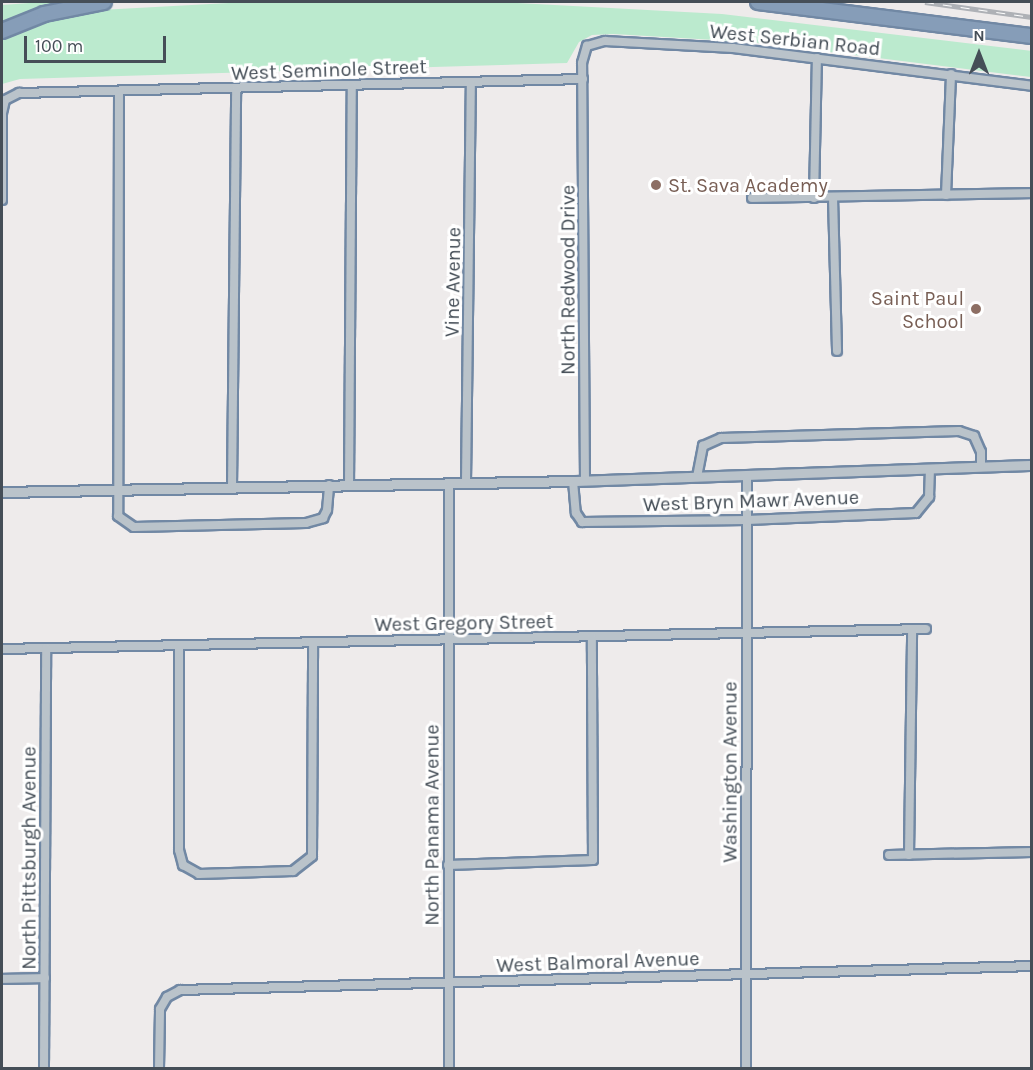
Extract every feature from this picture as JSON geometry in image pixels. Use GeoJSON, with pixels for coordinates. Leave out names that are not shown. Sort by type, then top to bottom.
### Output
{"type":"FeatureCollection","features":[{"type":"Feature","properties":{"kind":"highway"},"geometry":{"type":"LineString","coordinates":[[2,31],[44,14],[104,2]]}},
{"type":"Feature","properties":{"kind":"highway"},"geometry":{"type":"LineString","coordinates":[[758,2],[1032,36]]}},
{"type":"Feature","properties":{"kind":"street","name":"West Serbian Road"},"geometry":{"type":"LineString","coordinates":[[583,79],[582,63],[587,46],[605,41],[734,48],[1032,86]]}},
{"type":"Feature","properties":{"kind":"street"},"geometry":{"type":"LineString","coordinates":[[814,198],[817,58]]}},
{"type":"Feature","properties":{"kind":"street"},"geometry":{"type":"LineString","coordinates":[[946,195],[951,74]]}},
{"type":"Feature","properties":{"kind":"street","name":"West Seminole Street"},"geometry":{"type":"LineString","coordinates":[[2,168],[5,100],[20,93],[583,79]]}},
{"type":"Feature","properties":{"kind":"street","name":"North Redwood Drive"},"geometry":{"type":"LineString","coordinates":[[583,79],[585,481]]}},
{"type":"Feature","properties":{"kind":"street","name":"Vine Avenue"},"geometry":{"type":"LineString","coordinates":[[466,482],[471,82]]}},
{"type":"Feature","properties":{"kind":"street"},"geometry":{"type":"LineString","coordinates":[[350,485],[352,86]]}},
{"type":"Feature","properties":{"kind":"street"},"geometry":{"type":"LineString","coordinates":[[232,487],[236,89]]}},
{"type":"Feature","properties":{"kind":"street"},"geometry":{"type":"LineString","coordinates":[[119,91],[116,490],[118,516],[134,527],[316,522],[327,510],[328,485]]}},
{"type":"Feature","properties":{"kind":"street"},"geometry":{"type":"LineString","coordinates":[[2,168],[2,200]]}},
{"type":"Feature","properties":{"kind":"street"},"geometry":{"type":"LineString","coordinates":[[752,198],[1032,193]]}},
{"type":"Feature","properties":{"kind":"street"},"geometry":{"type":"LineString","coordinates":[[833,197],[837,351]]}},
{"type":"Feature","properties":{"kind":"street","name":"West Bryn Mawr Avenue"},"geometry":{"type":"LineString","coordinates":[[697,477],[704,446],[711,441],[732,438],[959,431],[974,436],[981,452],[981,467]]}},
{"type":"Feature","properties":{"kind":"street","name":"West Bryn Mawr Avenue"},"geometry":{"type":"LineString","coordinates":[[2,492],[585,481],[1032,465]]}},
{"type":"Feature","properties":{"kind":"street","name":"West Bryn Mawr Avenue"},"geometry":{"type":"LineString","coordinates":[[573,481],[576,513],[582,522],[747,520],[916,513],[929,497],[930,469]]}},
{"type":"Feature","properties":{"kind":"street","name":"Washington Avenue"},"geometry":{"type":"LineString","coordinates":[[746,1068],[747,476]]}},
{"type":"Feature","properties":{"kind":"street","name":"North Panama Avenue"},"geometry":{"type":"LineString","coordinates":[[448,483],[449,1068]]}},
{"type":"Feature","properties":{"kind":"street","name":"West Gregory Street"},"geometry":{"type":"LineString","coordinates":[[2,649],[926,629]]}},
{"type":"Feature","properties":{"kind":"street"},"geometry":{"type":"LineString","coordinates":[[909,855],[912,630]]}},
{"type":"Feature","properties":{"kind":"street"},"geometry":{"type":"LineString","coordinates":[[448,865],[592,860],[592,636]]}},
{"type":"Feature","properties":{"kind":"street"},"geometry":{"type":"LineString","coordinates":[[179,645],[179,850],[183,866],[199,874],[293,871],[307,863],[314,847],[313,642]]}},
{"type":"Feature","properties":{"kind":"street","name":"North Pittsburgh Avenue"},"geometry":{"type":"LineString","coordinates":[[44,1068],[46,648]]}},
{"type":"Feature","properties":{"kind":"street"},"geometry":{"type":"LineString","coordinates":[[889,855],[1032,852]]}},
{"type":"Feature","properties":{"kind":"street","name":"West Balmoral Avenue"},"geometry":{"type":"LineString","coordinates":[[159,1068],[159,1016],[167,997],[180,990],[1032,966]]}},
{"type":"Feature","properties":{"kind":"street"},"geometry":{"type":"LineString","coordinates":[[2,979],[45,978]]}},
{"type":"Feature","properties":{"kind":"green space"},"geometry":{"type":"Polygon","coordinates":[[[67,2],[2,23],[2,5],[67,2]]]}},
{"type":"Feature","properties":{"kind":"green space"},"geometry":{"type":"Polygon","coordinates":[[[247,2],[498,2],[722,14],[1032,51],[1031,77],[749,42],[613,34],[592,35],[579,42],[567,63],[20,79],[2,84],[2,40],[45,22],[100,10],[247,2]]]}},
{"type":"Feature","properties":{"kind":"railway"},"geometry":{"type":"LineString","coordinates":[[925,2],[1032,17]]}},
{"type":"Feature","properties":{"kind":"place","name":"St. Sava Academy"},"geometry":{"type":"Point","coordinates":[656,185]}},
{"type":"Feature","properties":{"kind":"place","name":"Saint Paul School"},"geometry":{"type":"Point","coordinates":[976,309]}}]}
